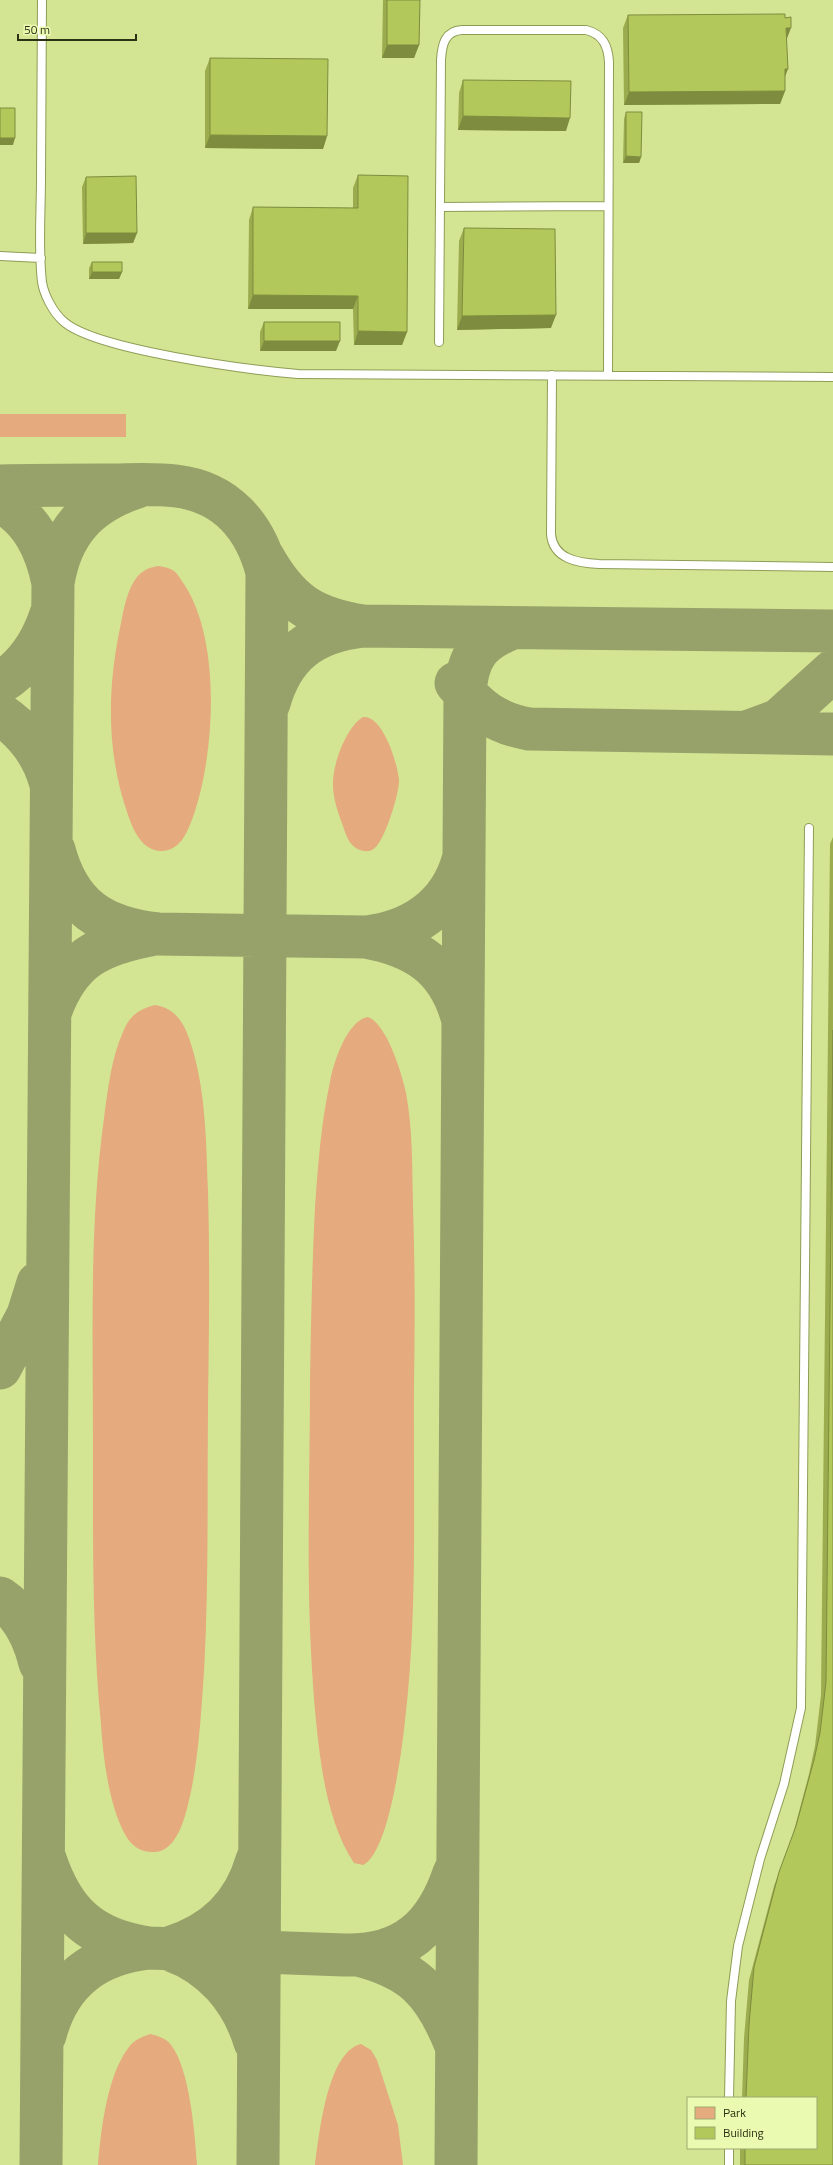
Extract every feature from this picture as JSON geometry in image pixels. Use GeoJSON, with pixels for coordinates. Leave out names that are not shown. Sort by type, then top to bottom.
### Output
{"type":"FeatureCollection","features":[{"type":"Feature","properties":{"kind":"lane"},"geometry":{"type":"LineString","coordinates":[[42,0],[42,282],[46,294],[63,322],[80,331],[128,346],[255,370],[298,374],[833,377]]}},
{"type":"Feature","properties":{"kind":"lane"},"geometry":{"type":"LineString","coordinates":[[439,342],[442,52],[445,39],[454,31],[462,30],[586,30],[598,35],[605,42],[608,49],[609,62],[608,375]]}},
{"type":"Feature","properties":{"kind":"lane"},"geometry":{"type":"LineString","coordinates":[[440,207],[608,206]]}},
{"type":"Feature","properties":{"kind":"lane"},"geometry":{"type":"LineString","coordinates":[[0,256],[41,258]]}},
{"type":"Feature","properties":{"kind":"lane"},"geometry":{"type":"LineString","coordinates":[[552,375],[550,534],[551,544],[561,554],[577,561],[599,564],[833,567]]}},
{"type":"Feature","properties":{"kind":"lane"},"geometry":{"type":"LineString","coordinates":[[729,2097],[731,2001],[738,1946],[760,1859],[784,1784],[801,1708],[809,828]]}},
{"type":"Feature","properties":{"kind":"lane"},"geometry":{"type":"LineString","coordinates":[[729,2149],[729,2165]]}},
{"type":"Feature","properties":{"kind":"shaded area"},"geometry":{"type":"Polygon","coordinates":[[[0,0],[833,0],[833,2165],[0,2165],[0,0]]]}},
{"type":"Feature","properties":{"kind":"green space"},"geometry":{"type":"Polygon","coordinates":[[[0,414],[126,414],[126,437],[0,437],[0,414]]]}},
{"type":"Feature","properties":{"kind":"green space"},"geometry":{"type":"Polygon","coordinates":[[[159,566],[171,569],[177,574],[196,607],[204,634],[209,664],[211,695],[207,757],[202,786],[195,811],[184,838],[174,848],[160,851],[154,850],[143,843],[130,821],[116,768],[112,744],[111,720],[111,696],[116,647],[126,599],[134,582],[142,572],[159,566]]]}},
{"type":"Feature","properties":{"kind":"green space"},"geometry":{"type":"Polygon","coordinates":[[[363,717],[370,718],[383,732],[396,764],[399,781],[394,807],[386,829],[377,846],[372,850],[367,851],[356,848],[348,840],[336,806],[333,785],[333,777],[341,748],[351,729],[363,717]]]}},
{"type":"Feature","properties":{"kind":"green space"},"geometry":{"type":"Polygon","coordinates":[[[155,1005],[168,1009],[178,1017],[185,1028],[195,1059],[204,1115],[209,1218],[208,1538],[204,1672],[196,1765],[190,1796],[180,1830],[170,1845],[163,1850],[151,1852],[142,1850],[131,1843],[120,1824],[111,1797],[103,1751],[96,1655],[94,1586],[93,1283],[99,1159],[110,1074],[125,1026],[139,1011],[155,1005]]]}},
{"type":"Feature","properties":{"kind":"green space"},"geometry":{"type":"Polygon","coordinates":[[[368,1017],[375,1021],[393,1050],[406,1093],[410,1121],[415,1318],[414,1554],[412,1638],[409,1680],[397,1776],[387,1822],[380,1841],[372,1857],[363,1865],[354,1863],[337,1830],[322,1769],[316,1717],[310,1630],[309,1537],[312,1273],[320,1144],[327,1097],[338,1054],[342,1044],[354,1026],[360,1020],[368,1017]]]}},
{"type":"Feature","properties":{"kind":"green space"},"geometry":{"type":"Polygon","coordinates":[[[150,2034],[162,2038],[171,2045],[183,2070],[190,2103],[197,2165],[98,2165],[106,2103],[115,2072],[121,2059],[133,2042],[150,2034]]]}},
{"type":"Feature","properties":{"kind":"green space"},"geometry":{"type":"Polygon","coordinates":[[[361,2044],[371,2050],[377,2060],[398,2125],[403,2165],[315,2165],[322,2116],[333,2078],[340,2062],[349,2050],[361,2044]]]}},
{"type":"Feature","properties":{"kind":"building"},"geometry":{"type":"Polygon","coordinates":[[[387,0],[420,0],[419,45],[387,45],[387,0]]]}},
{"type":"Feature","properties":{"kind":"building"},"geometry":{"type":"Polygon","coordinates":[[[785,14],[785,18],[791,17],[791,28],[786,28],[788,69],[785,69],[785,91],[629,92],[628,15],[785,14]]]}},
{"type":"Feature","properties":{"kind":"building"},"geometry":{"type":"Polygon","coordinates":[[[210,58],[328,59],[327,136],[210,135],[210,58]]]}},
{"type":"Feature","properties":{"kind":"building"},"geometry":{"type":"Polygon","coordinates":[[[463,80],[571,81],[570,118],[463,116],[463,80]]]}},
{"type":"Feature","properties":{"kind":"building"},"geometry":{"type":"Polygon","coordinates":[[[0,108],[15,108],[15,138],[0,138],[0,108]]]}},
{"type":"Feature","properties":{"kind":"building"},"geometry":{"type":"Polygon","coordinates":[[[626,112],[642,112],[641,157],[626,156],[626,112]]]}},
{"type":"Feature","properties":{"kind":"building"},"geometry":{"type":"Polygon","coordinates":[[[358,175],[408,176],[407,332],[358,331],[358,296],[253,295],[253,207],[358,208],[358,175]]]}},
{"type":"Feature","properties":{"kind":"building"},"geometry":{"type":"Polygon","coordinates":[[[136,176],[137,233],[86,233],[86,177],[136,176]]]}},
{"type":"Feature","properties":{"kind":"building"},"geometry":{"type":"Polygon","coordinates":[[[464,228],[555,229],[556,315],[462,316],[464,228]]]}},
{"type":"Feature","properties":{"kind":"building"},"geometry":{"type":"Polygon","coordinates":[[[92,262],[122,262],[122,272],[92,272],[92,262]]]}},
{"type":"Feature","properties":{"kind":"building"},"geometry":{"type":"Polygon","coordinates":[[[264,322],[340,322],[340,341],[264,341],[264,322]]]}},
{"type":"Feature","properties":{"kind":"building"},"geometry":{"type":"Polygon","coordinates":[[[833,1030],[833,2165],[745,2165],[745,2149],[817,2149],[817,2097],[746,2097],[749,2025],[754,1967],[779,1872],[796,1826],[814,1760],[820,1733],[826,1682],[833,1030]]]}},
{"type":"Feature","properties":{"kind":"taxiway"},"geometry":{"type":"LineString","coordinates":[[0,486],[150,484],[176,486],[194,490],[210,496],[224,504],[236,514],[255,540],[262,555],[267,572],[258,2165]]}},
{"type":"Feature","properties":{"kind":"taxiway"},"geometry":{"type":"LineString","coordinates":[[41,2165],[53,583],[57,565],[63,549],[70,534],[80,522],[91,511],[104,502],[137,487]]}},
{"type":"Feature","properties":{"kind":"taxiway"},"geometry":{"type":"LineString","coordinates":[[0,501],[21,516],[36,536],[42,546],[53,583]]}},
{"type":"Feature","properties":{"kind":"taxiway"},"geometry":{"type":"LineString","coordinates":[[263,557],[272,573],[282,586],[303,605],[316,613],[329,618],[345,623],[363,626],[833,631]]}},
{"type":"Feature","properties":{"kind":"taxiway"},"geometry":{"type":"LineString","coordinates":[[0,683],[18,669],[32,653],[43,634],[51,614]]}},
{"type":"Feature","properties":{"kind":"taxiway"},"geometry":{"type":"LineString","coordinates":[[269,703],[275,686],[283,671],[292,658],[302,648],[329,634],[345,629],[363,626]]}},
{"type":"Feature","properties":{"kind":"taxiway"},"geometry":{"type":"LineString","coordinates":[[456,2165],[465,694],[468,670],[476,652],[491,639],[512,628]]}},
{"type":"Feature","properties":{"kind":"taxiway"},"geometry":{"type":"LineString","coordinates":[[747,732],[779,720],[833,671]]}},
{"type":"Feature","properties":{"kind":"taxiway"},"geometry":{"type":"LineString","coordinates":[[456,683],[488,714],[506,723],[529,729],[833,734]]}},
{"type":"Feature","properties":{"kind":"taxiway"},"geometry":{"type":"LineString","coordinates":[[0,714],[25,735],[31,743],[47,770],[50,781]]}},
{"type":"Feature","properties":{"kind":"taxiway"},"geometry":{"type":"LineString","coordinates":[[54,850],[60,870],[69,886],[79,900],[91,911],[104,920],[120,926],[158,934],[366,937],[383,934],[413,923],[439,904],[457,877],[463,860]]}},
{"type":"Feature","properties":{"kind":"taxiway"},"geometry":{"type":"LineString","coordinates":[[50,1013],[58,994],[77,966],[102,949],[135,938],[154,934]]}},
{"type":"Feature","properties":{"kind":"taxiway"},"geometry":{"type":"LineString","coordinates":[[366,937],[400,946],[415,953],[428,962],[439,972],[448,985],[456,1000],[462,1017]]}},
{"type":"Feature","properties":{"kind":"taxiway"},"geometry":{"type":"LineString","coordinates":[[0,1368],[28,1315],[38,1283]]}},
{"type":"Feature","properties":{"kind":"taxiway"},"geometry":{"type":"LineString","coordinates":[[0,1598],[15,1611],[31,1635],[40,1663]]}},
{"type":"Feature","properties":{"kind":"taxiway"},"geometry":{"type":"LineString","coordinates":[[45,1859],[52,1878],[61,1895],[82,1921],[96,1931],[129,1944],[149,1948],[344,1955],[384,1951],[415,1935],[438,1909],[447,1892],[454,1873]]}},
{"type":"Feature","properties":{"kind":"taxiway"},"geometry":{"type":"LineString","coordinates":[[169,1948],[200,1935],[225,1916],[244,1891],[257,1860]]}},
{"type":"Feature","properties":{"kind":"taxiway"},"geometry":{"type":"LineString","coordinates":[[45,2035],[51,2016],[60,1999],[70,1985],[82,1974],[96,1964],[112,1957],[130,1951],[149,1948]]}},
{"type":"Feature","properties":{"kind":"taxiway"},"geometry":{"type":"LineString","coordinates":[[171,1950],[186,1956],[200,1965],[213,1974],[224,1986],[234,1998],[242,2012],[255,2042]]}},
{"type":"Feature","properties":{"kind":"taxiway"},"geometry":{"type":"LineString","coordinates":[[358,1955],[393,1967],[407,1975],[419,1985],[430,1996],[439,2009],[455,2043]]}}]}
